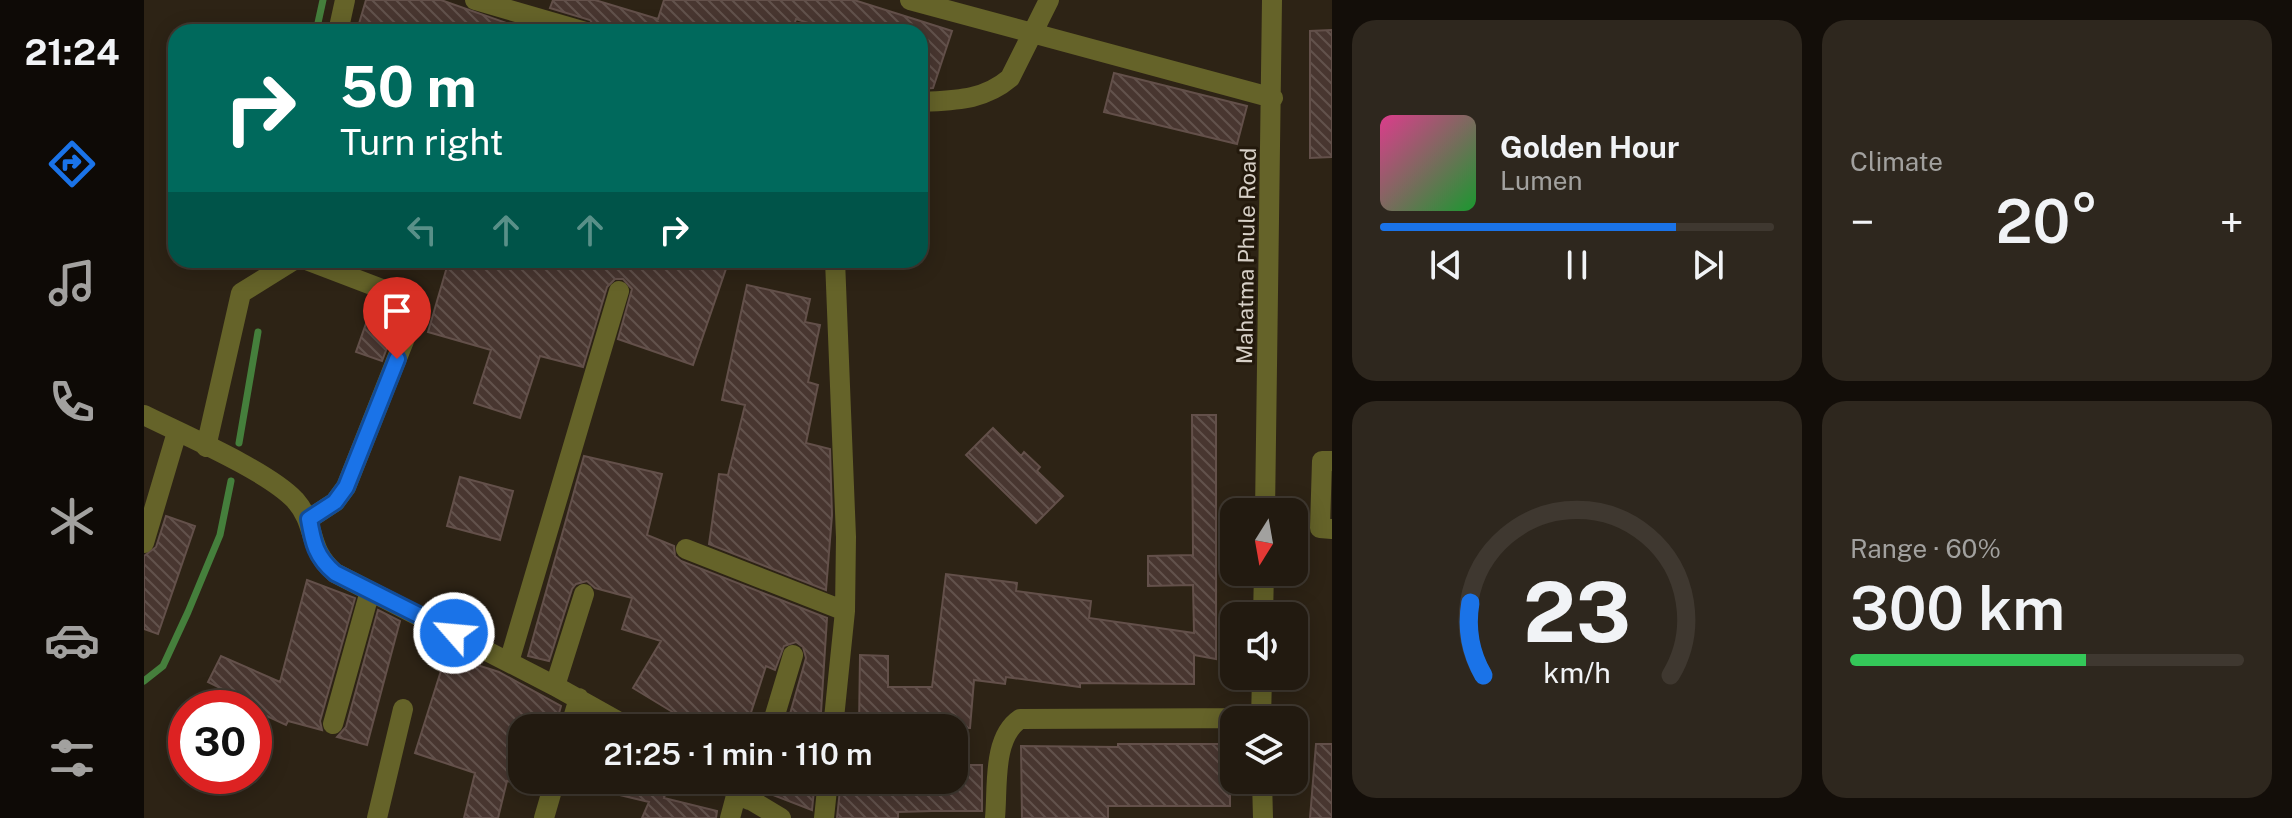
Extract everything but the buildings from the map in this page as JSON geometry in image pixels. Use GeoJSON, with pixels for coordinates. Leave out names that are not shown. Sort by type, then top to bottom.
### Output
{"type":"FeatureCollection","features":[{"type":"Feature","properties":{"kind":"street"},"geometry":{"type":"LineString","coordinates":[[340,24],[345,0]]}},
{"type":"Feature","properties":{"kind":"street"},"geometry":{"type":"LineString","coordinates":[[475,0],[558,24]]}},
{"type":"Feature","properties":{"kind":"street"},"geometry":{"type":"LineString","coordinates":[[910,0],[1034,36],[1273,98]]}},
{"type":"Feature","properties":{"kind":"street"},"geometry":{"type":"LineString","coordinates":[[928,101],[975,98],[1010,78],[1034,36],[1049,0]]}},
{"type":"Feature","properties":{"kind":"street","name":"Mahatma Phule Road"},"geometry":{"type":"LineString","coordinates":[[1265,498],[1272,0]]}},
{"type":"Feature","properties":{"kind":"street"},"geometry":{"type":"LineString","coordinates":[[206,447],[241,293],[281,268]]}},
{"type":"Feature","properties":{"kind":"street"},"geometry":{"type":"LineString","coordinates":[[309,519],[335,502],[346,487],[407,333],[411,313],[403,297],[327,268]]}},
{"type":"Feature","properties":{"kind":"street"},"geometry":{"type":"LineString","coordinates":[[834,714],[845,611],[846,537],[835,268]]}},
{"type":"Feature","properties":{"kind":"street"},"geometry":{"type":"LineString","coordinates":[[509,662],[619,291]]}},
{"type":"Feature","properties":{"kind":"street"},"geometry":{"type":"LineString","coordinates":[[144,415],[274,483],[294,498],[309,519],[318,559],[335,573],[606,714]]}},
{"type":"Feature","properties":{"kind":"street"},"geometry":{"type":"LineString","coordinates":[[144,543],[177,432]]}},
{"type":"Feature","properties":{"kind":"street"},"geometry":{"type":"LineString","coordinates":[[1332,461],[1322,461],[1320,528],[1332,529]]}},
{"type":"Feature","properties":{"kind":"street"},"geometry":{"type":"LineString","coordinates":[[686,549],[845,611]]}},
{"type":"Feature","properties":{"kind":"street"},"geometry":{"type":"LineString","coordinates":[[333,724],[370,591]]}},
{"type":"Feature","properties":{"kind":"street"},"geometry":{"type":"LineString","coordinates":[[555,686],[584,594]]}},
{"type":"Feature","properties":{"kind":"street"},"geometry":{"type":"LineString","coordinates":[[775,714],[793,655]]}},
{"type":"Feature","properties":{"kind":"street"},"geometry":{"type":"LineString","coordinates":[[574,714],[579,698]]}},
{"type":"Feature","properties":{"kind":"street"},"geometry":{"type":"LineString","coordinates":[[377,818],[403,709]]}},
{"type":"Feature","properties":{"kind":"street"},"geometry":{"type":"LineString","coordinates":[[995,818],[1002,745],[1007,728],[1020,719],[1220,719]]}},
{"type":"Feature","properties":{"kind":"street"},"geometry":{"type":"LineString","coordinates":[[544,818],[551,794]]}},
{"type":"Feature","properties":{"kind":"street"},"geometry":{"type":"LineString","coordinates":[[730,818],[745,794]]}},
{"type":"Feature","properties":{"kind":"street"},"geometry":{"type":"LineString","coordinates":[[751,794],[781,818]]}},
{"type":"Feature","properties":{"kind":"street"},"geometry":{"type":"LineString","coordinates":[[824,818],[827,794]]}},
{"type":"Feature","properties":{"kind":"street"},"geometry":{"type":"LineString","coordinates":[[1262,794],[1263,818]]}},
{"type":"Feature","properties":{"kind":"waterway"},"geometry":{"type":"LineString","coordinates":[[318,24],[323,0]]}},
{"type":"Feature","properties":{"kind":"waterway"},"geometry":{"type":"LineString","coordinates":[[239,443],[258,332]]}},
{"type":"Feature","properties":{"kind":"waterway"},"geometry":{"type":"LineString","coordinates":[[144,681],[163,666],[188,612],[220,535],[231,481]]}},
{"type":"Feature","properties":{"kind":"route"},"geometry":{"type":"LineString","coordinates":[[397,359],[346,487],[335,502],[309,519],[313,542],[318,559],[335,573],[454,633]]}}]}
